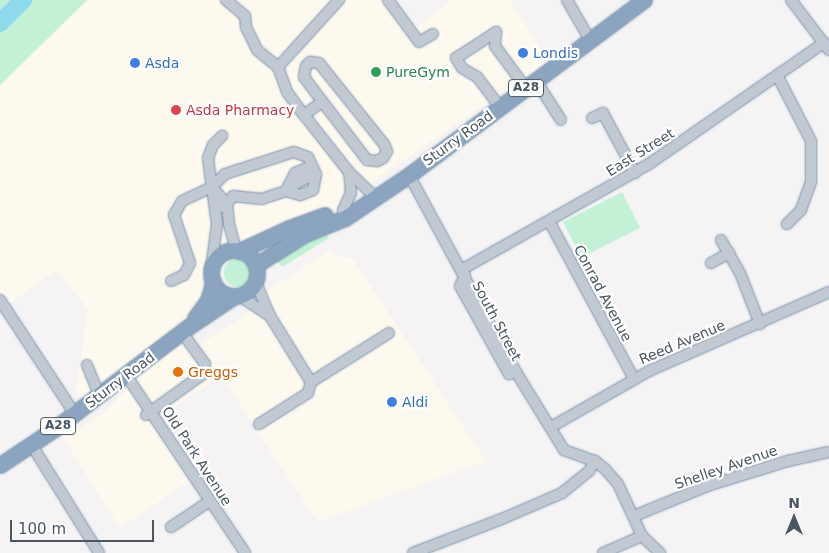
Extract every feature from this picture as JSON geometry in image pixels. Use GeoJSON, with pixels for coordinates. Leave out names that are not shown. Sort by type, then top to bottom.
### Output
{"type":"FeatureCollection","features":[{"type":"Feature","properties":{"kind":"highway","name":"Sturry Road"},"geometry":{"type":"LineString","coordinates":[[256,265],[305,234],[345,218],[409,175],[644,0]]}},
{"type":"Feature","properties":{"kind":"highway","name":"Sturry Road"},"geometry":{"type":"LineString","coordinates":[[185,329],[208,300],[212,276],[220,255],[238,251],[289,228],[371,199]]}},
{"type":"Feature","properties":{"kind":"highway"},"geometry":{"type":"LineString","coordinates":[[238,251],[252,258],[256,265],[256,283]]}},
{"type":"Feature","properties":{"kind":"highway"},"geometry":{"type":"LineString","coordinates":[[212,276],[221,292],[237,296]]}},
{"type":"Feature","properties":{"kind":"highway","name":"Sturry Road"},"geometry":{"type":"LineString","coordinates":[[0,465],[75,414],[185,329],[237,296],[246,293],[256,283]]}},
{"type":"Feature","properties":{"kind":"street"},"geometry":{"type":"LineString","coordinates":[[226,0],[244,16],[246,27],[257,50],[278,67],[287,92],[371,199]]}},
{"type":"Feature","properties":{"kind":"street"},"geometry":{"type":"LineString","coordinates":[[278,67],[340,0]]}},
{"type":"Feature","properties":{"kind":"street"},"geometry":{"type":"LineString","coordinates":[[388,0],[419,42],[433,34]]}},
{"type":"Feature","properties":{"kind":"street"},"geometry":{"type":"LineString","coordinates":[[567,0],[590,40]]}},
{"type":"Feature","properties":{"kind":"street"},"geometry":{"type":"LineString","coordinates":[[791,0],[826,46]]}},
{"type":"Feature","properties":{"kind":"street"},"geometry":{"type":"LineString","coordinates":[[500,107],[478,77],[462,68],[456,58],[496,32],[495,46],[562,120]]}},
{"type":"Feature","properties":{"kind":"street","name":"East Street"},"geometry":{"type":"LineString","coordinates":[[463,272],[634,172],[777,75],[826,46]]}},
{"type":"Feature","properties":{"kind":"street"},"geometry":{"type":"LineString","coordinates":[[310,62],[319,63],[384,144],[387,151],[383,158],[377,161],[366,158],[322,102],[304,77],[306,66],[310,62]]}},
{"type":"Feature","properties":{"kind":"street"},"geometry":{"type":"LineString","coordinates":[[777,75],[811,141],[811,182],[801,210],[787,224]]}},
{"type":"Feature","properties":{"kind":"street"},"geometry":{"type":"LineString","coordinates":[[304,115],[322,102]]}},
{"type":"Feature","properties":{"kind":"street"},"geometry":{"type":"LineString","coordinates":[[592,118],[603,113],[634,172]]}},
{"type":"Feature","properties":{"kind":"street"},"geometry":{"type":"LineString","coordinates":[[212,276],[216,229],[209,154],[216,140],[222,136]]}},
{"type":"Feature","properties":{"kind":"street"},"geometry":{"type":"LineString","coordinates":[[171,281],[184,275],[190,263],[186,246],[175,220],[176,210],[187,198],[212,187],[226,174],[294,152],[308,157],[314,170],[313,190],[300,195],[286,191],[262,199],[230,200],[215,210]]}},
{"type":"Feature","properties":{"kind":"street"},"geometry":{"type":"LineString","coordinates":[[286,191],[294,172],[314,170]]}},
{"type":"Feature","properties":{"kind":"street"},"geometry":{"type":"LineString","coordinates":[[343,210],[351,193],[349,172]]}},
{"type":"Feature","properties":{"kind":"street","name":"South Street"},"geometry":{"type":"LineString","coordinates":[[409,175],[516,372],[564,450],[595,461],[618,484],[642,536]]}},
{"type":"Feature","properties":{"kind":"street"},"geometry":{"type":"LineString","coordinates":[[212,187],[230,200]]}},
{"type":"Feature","properties":{"kind":"street"},"geometry":{"type":"LineString","coordinates":[[230,200],[229,224],[238,251]]}},
{"type":"Feature","properties":{"kind":"street","name":"Conrad Avenue"},"geometry":{"type":"LineString","coordinates":[[549,221],[634,378]]}},
{"type":"Feature","properties":{"kind":"street"},"geometry":{"type":"LineString","coordinates":[[721,240],[740,273],[760,324]]}},
{"type":"Feature","properties":{"kind":"street"},"geometry":{"type":"LineString","coordinates":[[711,263],[729,253]]}},
{"type":"Feature","properties":{"kind":"street"},"geometry":{"type":"LineString","coordinates":[[256,283],[270,316],[311,382]]}},
{"type":"Feature","properties":{"kind":"street","name":"Reed Avenue"},"geometry":{"type":"LineString","coordinates":[[551,427],[634,378],[829,292]]}},
{"type":"Feature","properties":{"kind":"street"},"geometry":{"type":"LineString","coordinates":[[237,296],[270,316]]}},
{"type":"Feature","properties":{"kind":"street"},"geometry":{"type":"LineString","coordinates":[[1,302],[75,414]]}},
{"type":"Feature","properties":{"kind":"street"},"geometry":{"type":"LineString","coordinates":[[148,413],[203,374],[205,364],[185,329]]}},
{"type":"Feature","properties":{"kind":"street"},"geometry":{"type":"LineString","coordinates":[[258,424],[308,393],[311,382],[389,333]]}},
{"type":"Feature","properties":{"kind":"street"},"geometry":{"type":"LineString","coordinates":[[87,365],[99,395]]}},
{"type":"Feature","properties":{"kind":"street","name":"Old Park Avenue"},"geometry":{"type":"LineString","coordinates":[[126,375],[148,413],[245,553]]}},
{"type":"Feature","properties":{"kind":"street"},"geometry":{"type":"LineString","coordinates":[[31,444],[99,553]]}},
{"type":"Feature","properties":{"kind":"street","name":"Shelley Avenue"},"geometry":{"type":"LineString","coordinates":[[634,516],[706,486],[788,461],[829,452]]}},
{"type":"Feature","properties":{"kind":"street"},"geometry":{"type":"LineString","coordinates":[[413,553],[504,518],[562,493],[589,471],[595,461]]}},
{"type":"Feature","properties":{"kind":"street"},"geometry":{"type":"LineString","coordinates":[[171,527],[210,501]]}},
{"type":"Feature","properties":{"kind":"street"},"geometry":{"type":"LineString","coordinates":[[604,553],[642,536],[660,553]]}},
{"type":"Feature","properties":{"kind":"shaded area"},"geometry":{"type":"Polygon","coordinates":[[[88,0],[392,0],[418,27],[452,0],[510,0],[548,61],[379,177],[331,213],[220,255],[213,265],[211,278],[188,327],[82,400],[76,391],[88,309],[56,270],[0,310],[0,86],[88,0]]]}},
{"type":"Feature","properties":{"kind":"shaded area"},"geometry":{"type":"Polygon","coordinates":[[[330,250],[334,255],[352,258],[486,461],[318,522],[221,376],[151,422],[191,480],[120,528],[63,438],[103,414],[143,372],[194,335],[200,344],[242,318],[271,288],[330,250]]]}},
{"type":"Feature","properties":{"kind":"green space"},"geometry":{"type":"Polygon","coordinates":[[[0,0],[87,0],[0,85],[0,0]]]}},
{"type":"Feature","properties":{"kind":"green space"},"geometry":{"type":"Polygon","coordinates":[[[622,192],[640,228],[581,258],[563,222],[622,192]]]}},
{"type":"Feature","properties":{"kind":"green space"},"geometry":{"type":"Polygon","coordinates":[[[325,231],[329,238],[282,267],[273,256],[325,231]]]}},
{"type":"Feature","properties":{"kind":"green space"},"geometry":{"type":"Polygon","coordinates":[[[238,259],[248,263],[252,273],[248,283],[238,287],[228,283],[224,273],[228,263],[238,259]]]}},
{"type":"Feature","properties":{"kind":"waterway"},"geometry":{"type":"LineString","coordinates":[[0,23],[23,0]]}},
{"type":"Feature","properties":{"kind":"place","name":"Londis"},"geometry":{"type":"Point","coordinates":[523,53]}},
{"type":"Feature","properties":{"kind":"place","name":"Asda"},"geometry":{"type":"Point","coordinates":[135,63]}},
{"type":"Feature","properties":{"kind":"place","name":"PureGym"},"geometry":{"type":"Point","coordinates":[376,72]}},
{"type":"Feature","properties":{"kind":"place","name":"Asda Pharmacy"},"geometry":{"type":"Point","coordinates":[176,110]}},
{"type":"Feature","properties":{"kind":"place","name":"Greggs"},"geometry":{"type":"Point","coordinates":[178,372]}},
{"type":"Feature","properties":{"kind":"place","name":"Aldi"},"geometry":{"type":"Point","coordinates":[392,402]}}]}
